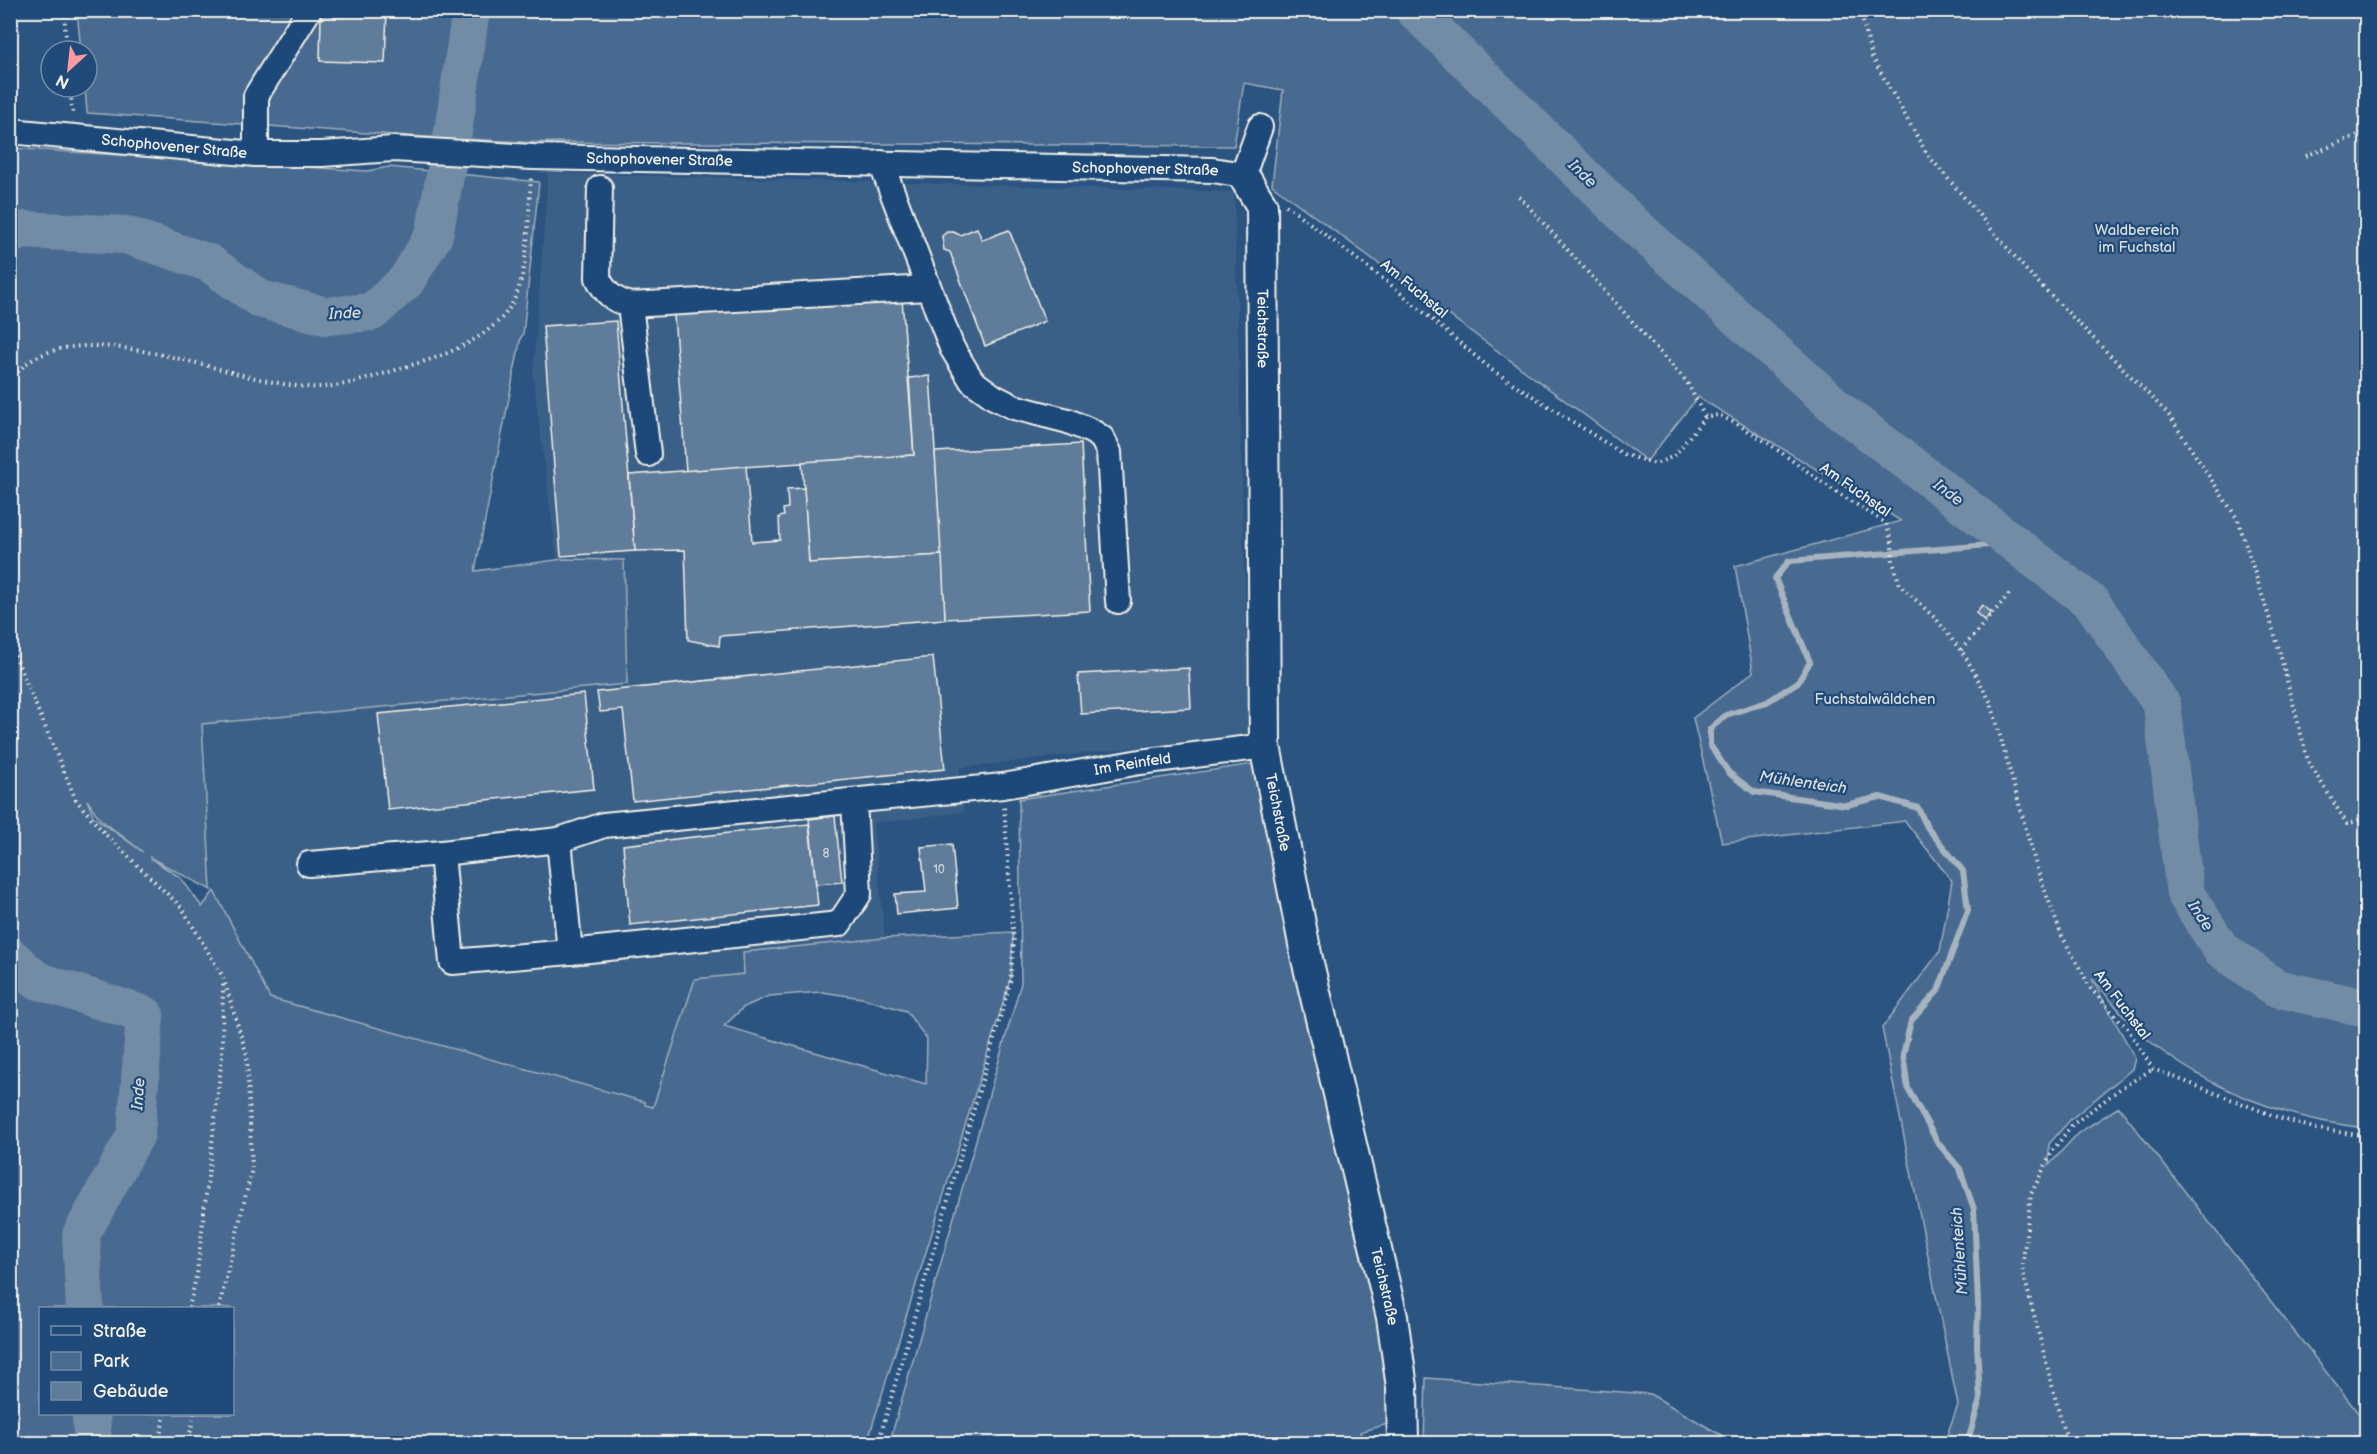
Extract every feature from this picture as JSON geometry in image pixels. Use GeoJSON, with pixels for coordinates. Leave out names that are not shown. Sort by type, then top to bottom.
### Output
{"type":"FeatureCollection","features":[{"type":"Feature","properties":{"kind":"main road","name":"Teichstraße"},"geometry":{"type":"LineString","coordinates":[[1243,175],[1262,206],[1264,746],[1307,959],[1392,1317],[1402,1388],[1402,1443]]}},
{"type":"Feature","properties":{"kind":"street"},"geometry":{"type":"LineString","coordinates":[[256,154],[256,96],[309,10]]}},
{"type":"Feature","properties":{"kind":"street"},"geometry":{"type":"LineString","coordinates":[[1243,175],[1260,127]]}},
{"type":"Feature","properties":{"kind":"street","name":"Schophovener Straße"},"geometry":{"type":"LineString","coordinates":[[10,131],[256,154],[322,154],[393,148],[526,156],[1213,170],[1243,175]]}},
{"type":"Feature","properties":{"kind":"street"},"geometry":{"type":"LineString","coordinates":[[881,163],[952,348],[972,381],[994,397],[1014,407],[1068,421],[1102,438],[1109,452],[1118,601]]}},
{"type":"Feature","properties":{"kind":"street"},"geometry":{"type":"LineString","coordinates":[[600,188],[598,278],[604,290],[613,299],[630,305],[928,288]]}},
{"type":"Feature","properties":{"kind":"street"},"geometry":{"type":"LineString","coordinates":[[630,305],[648,454]]}},
{"type":"Feature","properties":{"kind":"street","name":"Im Reinfeld"},"geometry":{"type":"LineString","coordinates":[[309,864],[560,840],[604,825],[1003,786],[1140,762],[1264,746]]}},
{"type":"Feature","properties":{"kind":"street"},"geometry":{"type":"LineString","coordinates":[[442,853],[452,962],[839,924],[859,894],[854,801]]}},
{"type":"Feature","properties":{"kind":"street"},"geometry":{"type":"LineString","coordinates":[[560,840],[570,952]]}},
{"type":"Feature","properties":{"kind":"path"},"geometry":{"type":"LineString","coordinates":[[64,10],[66,39]]}},
{"type":"Feature","properties":{"kind":"path"},"geometry":{"type":"LineString","coordinates":[[1860,10],[1872,57],[1927,154],[2027,271],[2168,414],[2238,520],[2277,642],[2308,761],[2347,824],[2367,818]]}},
{"type":"Feature","properties":{"kind":"path"},"geometry":{"type":"LineString","coordinates":[[71,99],[75,137]]}},
{"type":"Feature","properties":{"kind":"path"},"geometry":{"type":"LineString","coordinates":[[2306,156],[2367,132]]}},
{"type":"Feature","properties":{"kind":"path"},"geometry":{"type":"LineString","coordinates":[[10,381],[26,364],[48,353],[70,347],[122,348],[172,356],[281,383],[310,387],[340,385],[440,357],[486,332],[510,307],[523,274],[526,156]]}},
{"type":"Feature","properties":{"kind":"path"},"geometry":{"type":"LineString","coordinates":[[1519,195],[1686,382],[1705,417]]}},
{"type":"Feature","properties":{"kind":"path","name":"Am Fuchstal"},"geometry":{"type":"LineString","coordinates":[[1281,201],[1391,285],[1492,370],[1623,454],[1656,464],[1674,456],[1705,417],[1719,415],[1768,443],[1833,490],[1886,523],[1900,585],[1937,620],[1961,650],[1991,703],[2037,869],[2061,934],[2091,988],[2127,1028],[2153,1069]]}},
{"type":"Feature","properties":{"kind":"path"},"geometry":{"type":"LineString","coordinates":[[1961,650],[2011,592]]}},
{"type":"Feature","properties":{"kind":"path"},"geometry":{"type":"LineString","coordinates":[[10,644],[75,800],[105,834],[182,908],[223,977],[247,1055],[252,1169],[219,1307]]}},
{"type":"Feature","properties":{"kind":"path"},"geometry":{"type":"LineString","coordinates":[[878,1443],[1010,983],[1014,943],[1003,786]]}},
{"type":"Feature","properties":{"kind":"path"},"geometry":{"type":"LineString","coordinates":[[189,1307],[197,1273],[222,1057],[223,977]]}},
{"type":"Feature","properties":{"kind":"path"},"geometry":{"type":"LineString","coordinates":[[2070,1443],[2060,1418],[2022,1268],[2031,1194],[2054,1150],[2072,1125],[2121,1088],[2153,1069],[2282,1119],[2317,1129],[2367,1136]]}},
{"type":"Feature","properties":{"kind":"path"},"geometry":{"type":"LineString","coordinates":[[158,1443],[165,1415]]}},
{"type":"Feature","properties":{"kind":"path"},"geometry":{"type":"LineString","coordinates":[[188,1443],[194,1415]]}},
{"type":"Feature","properties":{"kind":"shaded area"},"geometry":{"type":"Polygon","coordinates":[[[548,173],[1234,192],[1249,734],[959,768],[964,812],[873,823],[885,938],[743,952],[744,974],[695,979],[653,1107],[272,1008],[211,890],[202,724],[627,684],[624,560],[557,559],[533,376],[548,173]]]}},
{"type":"Feature","properties":{"kind":"green space"},"geometry":{"type":"Polygon","coordinates":[[[77,11],[2366,11],[2366,1128],[2308,1118],[2279,1110],[2223,1088],[2197,1074],[2140,1033],[2092,979],[2135,1058],[2132,1069],[2070,1120],[2049,1144],[2049,1165],[2078,1133],[2119,1107],[2366,1423],[2366,1443],[1944,1443],[1958,1405],[1882,1028],[1940,951],[1952,881],[1905,821],[1722,843],[1693,718],[1753,672],[1735,566],[1901,521],[1698,397],[1647,461],[1272,185],[1283,90],[1244,83],[1234,146],[523,142],[87,113],[86,99],[99,99],[99,39],[80,39],[77,11]]]}},
{"type":"Feature","properties":{"kind":"green space"},"geometry":{"type":"Polygon","coordinates":[[[10,148],[367,171],[389,167],[539,182],[523,335],[475,571],[563,559],[624,560],[627,684],[202,724],[211,890],[149,857],[181,878],[202,907],[214,891],[270,998],[645,1102],[645,1105],[653,1107],[695,979],[744,974],[743,952],[885,938],[1013,932],[1011,977],[867,1443],[11,1443],[10,148]],[[87,800],[94,817],[143,852],[100,819],[87,800]],[[822,992],[769,996],[744,1007],[724,1026],[926,1084],[927,1039],[906,1011],[862,998],[822,992]]]}},
{"type":"Feature","properties":{"kind":"green space"},"geometry":{"type":"Polygon","coordinates":[[[1253,764],[1327,1106],[1383,1342],[1388,1424],[1360,1432],[1363,1444],[889,1444],[1021,983],[1019,799],[1253,764]]]}},
{"type":"Feature","properties":{"kind":"green space"},"geometry":{"type":"Polygon","coordinates":[[[1426,1378],[1650,1394],[1735,1443],[1424,1443],[1426,1378]]]}},
{"type":"Feature","properties":{"kind":"building"},"geometry":{"type":"Polygon","coordinates":[[[343,10],[387,10],[385,63],[320,61],[321,15],[343,16],[343,10]]]}},
{"type":"Feature","properties":{"kind":"building"},"geometry":{"type":"Polygon","coordinates":[[[977,228],[982,240],[1009,230],[1045,321],[985,346],[950,252],[944,250],[942,236],[947,232],[960,235],[977,228]]]}},
{"type":"Feature","properties":{"kind":"building"},"geometry":{"type":"Polygon","coordinates":[[[902,299],[914,455],[686,471],[674,315],[902,299]]]}},
{"type":"Feature","properties":{"kind":"building"},"geometry":{"type":"Polygon","coordinates":[[[616,321],[635,551],[561,556],[543,326],[616,321]]]}},
{"type":"Feature","properties":{"kind":"building"},"geometry":{"type":"Polygon","coordinates":[[[930,376],[942,555],[809,563],[802,462],[914,455],[909,378],[930,376]]]}},
{"type":"Feature","properties":{"kind":"building"},"geometry":{"type":"Polygon","coordinates":[[[1081,444],[1090,611],[945,619],[935,452],[1081,444]]]}},
{"type":"Feature","properties":{"kind":"building"},"geometry":{"type":"Polygon","coordinates":[[[746,466],[752,542],[780,540],[779,517],[784,516],[783,509],[788,508],[787,489],[804,488],[809,563],[942,555],[945,619],[720,636],[719,646],[688,640],[685,550],[635,551],[629,475],[746,466]]]}},
{"type":"Feature","properties":{"kind":"building"},"geometry":{"type":"Polygon","coordinates":[[[1982,605],[1991,612],[1985,621],[1976,613],[1982,605]]]}},
{"type":"Feature","properties":{"kind":"building"},"geometry":{"type":"Polygon","coordinates":[[[933,657],[945,769],[633,801],[623,710],[600,712],[597,692],[933,657]]]}},
{"type":"Feature","properties":{"kind":"building"},"geometry":{"type":"Polygon","coordinates":[[[1189,668],[1191,708],[1081,714],[1078,674],[1189,668]]]}},
{"type":"Feature","properties":{"kind":"building"},"geometry":{"type":"Polygon","coordinates":[[[584,694],[594,789],[388,810],[378,714],[584,694]]]}},
{"type":"Feature","properties":{"kind":"building"},"geometry":{"type":"Polygon","coordinates":[[[835,816],[842,882],[816,884],[809,819],[835,816]]]}},
{"type":"Feature","properties":{"kind":"building"},"geometry":{"type":"Polygon","coordinates":[[[809,824],[818,905],[630,925],[623,845],[809,824]]]}},
{"type":"Feature","properties":{"kind":"building"},"geometry":{"type":"Polygon","coordinates":[[[952,844],[958,908],[897,914],[895,894],[926,892],[921,847],[952,844]]]}},
{"type":"Feature","properties":{"kind":"waterway","name":"Inde"},"geometry":{"type":"LineString","coordinates":[[10,235],[23,230],[126,235],[209,263],[260,299],[326,316],[372,312],[406,281],[434,235],[453,132],[471,10]]}},
{"type":"Feature","properties":{"kind":"waterway","name":"Inde"},"geometry":{"type":"LineString","coordinates":[[1414,10],[1635,226],[1842,412],[2092,603],[2162,705],[2185,893],[2221,949],[2276,988],[2361,1007],[2366,1006]]}},
{"type":"Feature","properties":{"kind":"waterway","name":"Mühlenteich"},"geometry":{"type":"LineString","coordinates":[[1967,1444],[1980,1399],[1974,1209],[1960,1169],[1938,1143],[1908,1089],[1903,1055],[1911,1021],[1938,991],[1968,910],[1963,871],[1927,827],[1918,808],[1880,797],[1846,805],[1754,792],[1729,773],[1710,745],[1710,729],[1726,715],[1767,702],[1798,682],[1810,662],[1775,578],[1789,561],[2014,543]]}},
{"type":"Feature","properties":{"kind":"waterway","name":"Inde"},"geometry":{"type":"LineString","coordinates":[[10,956],[36,980],[145,1015],[136,1134],[81,1235],[85,1307]]}},
{"type":"Feature","properties":{"kind":"waterway","name":"Inde"},"geometry":{"type":"LineString","coordinates":[[91,1415],[93,1444]]}},
{"type":"Feature","properties":{"kind":"park label","name":"Waldbereich im Fuchstal"},"geometry":{"type":"Point","coordinates":[2137,238]}},
{"type":"Feature","properties":{"kind":"park label","name":"Fuchstalwäldchen"},"geometry":{"type":"Point","coordinates":[1875,699]}}]}
